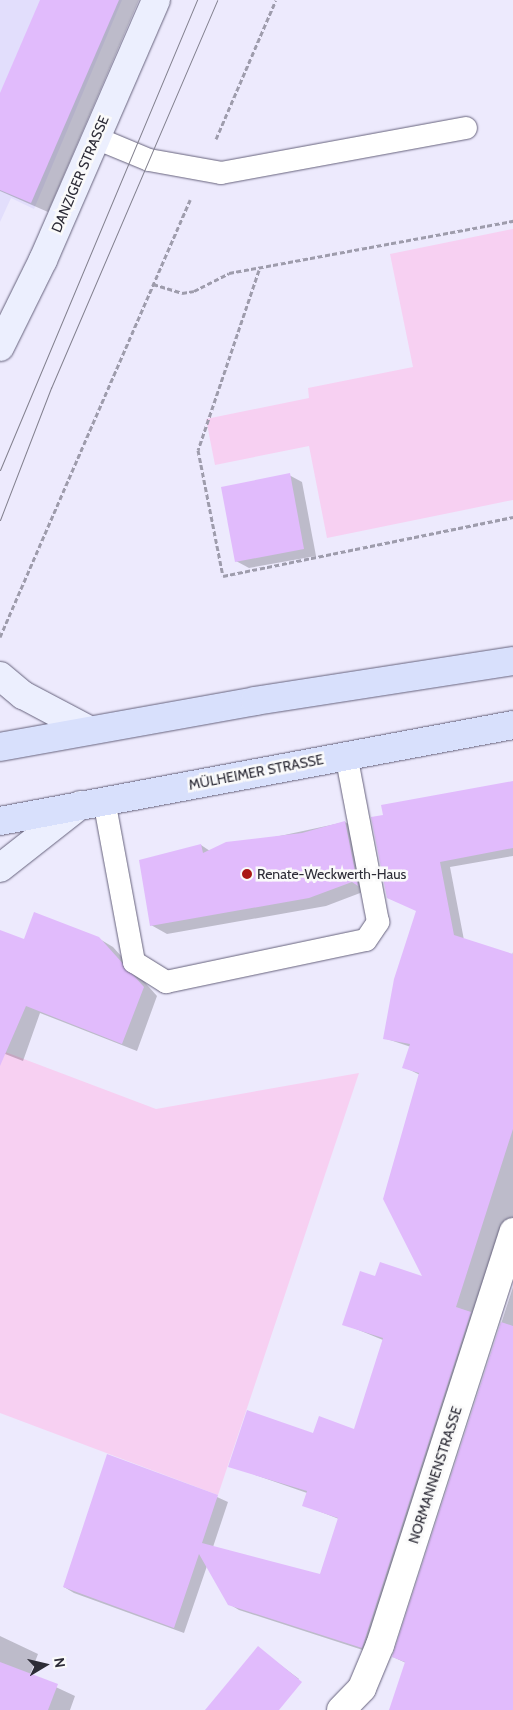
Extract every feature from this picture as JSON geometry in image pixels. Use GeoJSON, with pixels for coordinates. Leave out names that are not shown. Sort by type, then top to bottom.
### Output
{"type":"FeatureCollection","features":[{"type":"Feature","properties":{"kind":"main road","name":"DANZIGER STRASSE"},"geometry":{"type":"LineString","coordinates":[[0,347],[96,138],[156,0]]}},
{"type":"Feature","properties":{"kind":"main road"},"geometry":{"type":"LineString","coordinates":[[0,747],[89,730],[513,661]]}},
{"type":"Feature","properties":{"kind":"main road"},"geometry":{"type":"LineString","coordinates":[[0,676],[23,695],[89,730]]}},
{"type":"Feature","properties":{"kind":"main road","name":"MÜLHEIMER STRASSE"},"geometry":{"type":"LineString","coordinates":[[0,821],[513,725]]}},
{"type":"Feature","properties":{"kind":"main road"},"geometry":{"type":"LineString","coordinates":[[0,868],[92,803]]}},
{"type":"Feature","properties":{"kind":"street","name":"NORMANNENSTRASSE"},"geometry":{"type":"LineString","coordinates":[[341,1710],[362,1688],[380,1645],[513,1232]]}},
{"type":"Feature","properties":{"kind":"lane"},"geometry":{"type":"LineString","coordinates":[[96,138],[149,160],[221,173],[466,128]]}},
{"type":"Feature","properties":{"kind":"lane"},"geometry":{"type":"LineString","coordinates":[[92,803],[134,962],[166,982],[366,940],[378,922],[346,755]]}},
{"type":"Feature","properties":{"kind":"path"},"geometry":{"type":"LineString","coordinates":[[0,637],[276,0]]}},
{"type":"Feature","properties":{"kind":"path"},"geometry":{"type":"LineString","coordinates":[[153,284],[182,293],[202,288],[217,276],[259,270],[513,221]]}},
{"type":"Feature","properties":{"kind":"path"},"geometry":{"type":"LineString","coordinates":[[259,270],[198,450],[223,576],[513,517]]}},
{"type":"Feature","properties":{"kind":"shaded area"},"geometry":{"type":"Polygon","coordinates":[[[0,0],[122,0],[34,209],[11,198],[0,222],[0,0]]]}},
{"type":"Feature","properties":{"kind":"shaded area"},"geometry":{"type":"Polygon","coordinates":[[[513,229],[513,500],[327,538],[309,446],[215,465],[206,419],[309,398],[308,388],[413,367],[390,254],[513,229]]]}},
{"type":"Feature","properties":{"kind":"shaded area"},"geometry":{"type":"Polygon","coordinates":[[[0,1050],[156,1109],[359,1073],[218,1495],[0,1413],[0,1050]]]}},
{"type":"Feature","properties":{"kind":"building"},"geometry":{"type":"Polygon","coordinates":[[[40,0],[119,0],[31,203],[0,190],[0,93],[40,0]]]}},
{"type":"Feature","properties":{"kind":"building"},"geometry":{"type":"Polygon","coordinates":[[[290,473],[304,549],[235,562],[221,487],[290,473]]]}},
{"type":"Feature","properties":{"kind":"building"},"geometry":{"type":"Polygon","coordinates":[[[513,781],[513,848],[440,862],[454,935],[513,954],[513,1129],[456,1307],[471,1312],[362,1648],[228,1605],[199,1554],[174,1628],[63,1587],[107,1454],[218,1495],[202,1543],[320,1574],[338,1518],[302,1506],[307,1491],[228,1467],[247,1410],[313,1433],[319,1416],[354,1429],[383,1338],[342,1325],[360,1271],[375,1276],[380,1262],[422,1276],[383,1199],[419,1073],[402,1068],[410,1044],[383,1039],[394,979],[416,911],[387,898],[371,817],[383,815],[381,805],[513,781]]]}},
{"type":"Feature","properties":{"kind":"building","name":"Renate-Weckwerth-Haus"},"geometry":{"type":"Polygon","coordinates":[[[345,821],[358,886],[352,882],[309,898],[150,926],[139,860],[201,844],[203,853],[226,842],[302,833],[345,821]]]}},
{"type":"Feature","properties":{"kind":"building"},"geometry":{"type":"Polygon","coordinates":[[[34,912],[99,937],[144,987],[122,1044],[26,1006],[0,1066],[0,930],[24,939],[34,912]]]}},
{"type":"Feature","properties":{"kind":"building"},"geometry":{"type":"Polygon","coordinates":[[[501,1322],[513,1326],[513,1710],[389,1710],[405,1662],[392,1657],[501,1322]]]}},
{"type":"Feature","properties":{"kind":"building"},"geometry":{"type":"Polygon","coordinates":[[[258,1646],[302,1682],[279,1710],[205,1710],[258,1646]]]}},
{"type":"Feature","properties":{"kind":"building"},"geometry":{"type":"Polygon","coordinates":[[[0,1662],[58,1684],[48,1710],[0,1710],[0,1662]]]}},
{"type":"Feature","properties":{"kind":"tram line"},"geometry":{"type":"LineString","coordinates":[[0,470],[197,0]]}},
{"type":"Feature","properties":{"kind":"tram line"},"geometry":{"type":"LineString","coordinates":[[0,520],[51,388],[217,0]]}},
{"type":"Feature","properties":{"kind":"place","name":"Renate-Weckwerth-Haus"},"geometry":{"type":"Point","coordinates":[247,874]}}]}
